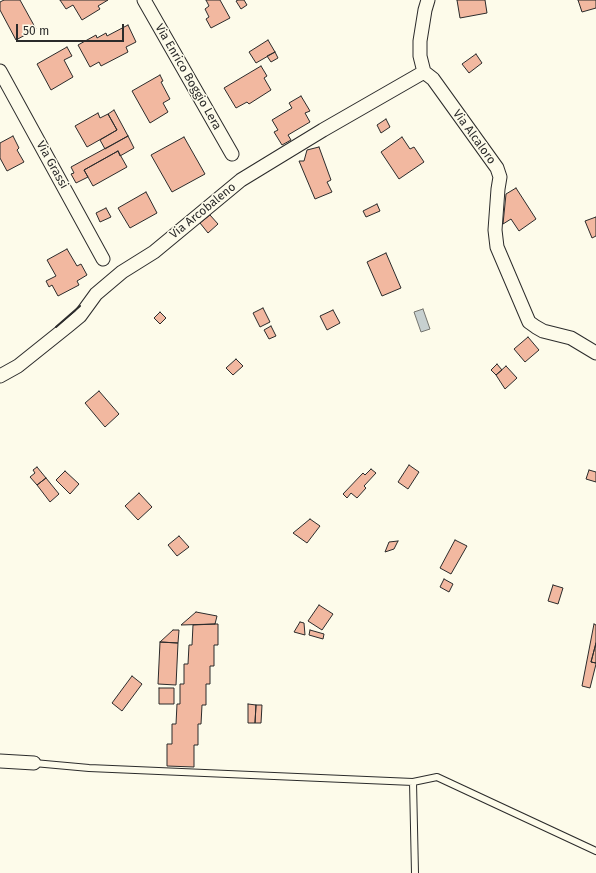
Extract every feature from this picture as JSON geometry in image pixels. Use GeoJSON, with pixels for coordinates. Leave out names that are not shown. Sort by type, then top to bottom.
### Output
{"type":"FeatureCollection","features":[{"type":"Feature","properties":{"kind":"street","name":"Via Enrico Boggio Lera"},"geometry":{"type":"LineString","coordinates":[[144,0],[232,154]]}},
{"type":"Feature","properties":{"kind":"street"},"geometry":{"type":"LineString","coordinates":[[424,72],[420,56],[420,41],[428,0]]}},
{"type":"Feature","properties":{"kind":"street","name":"Via Grassi"},"geometry":{"type":"LineString","coordinates":[[0,71],[103,259]]}},
{"type":"Feature","properties":{"kind":"street","name":"Via Alcaloro"},"geometry":{"type":"LineString","coordinates":[[424,72],[433,79],[497,168],[500,177],[495,230],[497,247],[530,322],[543,331],[571,338],[596,353]]}},
{"type":"Feature","properties":{"kind":"street","name":"Via Arcobaleno"},"geometry":{"type":"LineString","coordinates":[[0,376],[18,366],[68,326],[80,316],[96,294],[122,272],[154,252],[241,180],[323,130],[424,72]]}},
{"type":"Feature","properties":{"kind":"street"},"geometry":{"type":"LineString","coordinates":[[0,760],[34,763]]}},
{"type":"Feature","properties":{"kind":"lane"},"geometry":{"type":"LineString","coordinates":[[34,763],[89,768],[413,782],[437,776],[596,851]]}},
{"type":"Feature","properties":{"kind":"lane"},"geometry":{"type":"LineString","coordinates":[[413,782],[415,873]]}},
{"type":"Feature","properties":{"kind":"shaded area"},"geometry":{"type":"Polygon","coordinates":[[[423,309],[430,329],[421,332],[414,312],[423,309]]]}},
{"type":"Feature","properties":{"kind":"building"},"geometry":{"type":"Polygon","coordinates":[[[4,0],[20,0],[36,29],[16,40],[0,10],[0,2],[4,0]]]}},
{"type":"Feature","properties":{"kind":"building"},"geometry":{"type":"Polygon","coordinates":[[[60,0],[108,0],[98,6],[100,9],[82,20],[73,5],[66,9],[60,0]]]}},
{"type":"Feature","properties":{"kind":"building"},"geometry":{"type":"Polygon","coordinates":[[[206,0],[220,0],[230,18],[211,28],[206,19],[209,17],[205,9],[209,6],[206,0]]]}},
{"type":"Feature","properties":{"kind":"building"},"geometry":{"type":"Polygon","coordinates":[[[244,0],[247,5],[241,9],[236,1],[244,0]]]}},
{"type":"Feature","properties":{"kind":"building"},"geometry":{"type":"Polygon","coordinates":[[[457,0],[485,0],[487,13],[460,18],[457,0]]]}},
{"type":"Feature","properties":{"kind":"building"},"geometry":{"type":"Polygon","coordinates":[[[578,0],[596,0],[596,8],[582,12],[578,0]]]}},
{"type":"Feature","properties":{"kind":"building"},"geometry":{"type":"Polygon","coordinates":[[[128,25],[136,42],[126,47],[128,52],[101,66],[99,62],[90,67],[78,45],[96,35],[97,38],[106,33],[107,36],[128,25]]]}},
{"type":"Feature","properties":{"kind":"building"},"geometry":{"type":"Polygon","coordinates":[[[268,40],[275,52],[256,63],[249,52],[268,40]]]}},
{"type":"Feature","properties":{"kind":"building"},"geometry":{"type":"Polygon","coordinates":[[[67,47],[72,56],[64,60],[73,77],[51,90],[37,64],[67,47]]]}},
{"type":"Feature","properties":{"kind":"building"},"geometry":{"type":"Polygon","coordinates":[[[275,52],[278,58],[271,62],[267,56],[275,52]]]}},
{"type":"Feature","properties":{"kind":"building"},"geometry":{"type":"Polygon","coordinates":[[[476,54],[482,63],[469,73],[462,64],[476,54]]]}},
{"type":"Feature","properties":{"kind":"building"},"geometry":{"type":"Polygon","coordinates":[[[261,66],[267,76],[264,78],[271,90],[249,104],[247,102],[236,108],[224,88],[261,66]]]}},
{"type":"Feature","properties":{"kind":"building"},"geometry":{"type":"Polygon","coordinates":[[[160,75],[163,81],[161,82],[170,99],[163,103],[168,112],[150,123],[132,91],[160,75]]]}},
{"type":"Feature","properties":{"kind":"building"},"geometry":{"type":"Polygon","coordinates":[[[301,96],[310,111],[305,113],[310,122],[288,135],[291,140],[282,145],[274,132],[278,130],[272,120],[292,108],[289,103],[301,96]]]}},
{"type":"Feature","properties":{"kind":"building"},"geometry":{"type":"Polygon","coordinates":[[[114,110],[128,136],[105,149],[100,140],[117,130],[108,114],[114,110]]]}},
{"type":"Feature","properties":{"kind":"building"},"geometry":{"type":"Polygon","coordinates":[[[98,113],[100,118],[108,114],[117,130],[87,147],[75,126],[98,113]]]}},
{"type":"Feature","properties":{"kind":"building"},"geometry":{"type":"Polygon","coordinates":[[[386,119],[390,127],[381,133],[377,125],[386,119]]]}},
{"type":"Feature","properties":{"kind":"building"},"geometry":{"type":"Polygon","coordinates":[[[13,136],[19,148],[17,150],[24,162],[7,171],[0,158],[0,143],[13,136]]]}},
{"type":"Feature","properties":{"kind":"building"},"geometry":{"type":"Polygon","coordinates":[[[128,136],[134,148],[120,156],[118,151],[84,170],[88,177],[76,183],[71,174],[74,173],[71,167],[128,136]]]}},
{"type":"Feature","properties":{"kind":"building"},"geometry":{"type":"Polygon","coordinates":[[[184,137],[205,174],[172,192],[151,155],[184,137]]]}},
{"type":"Feature","properties":{"kind":"building"},"geometry":{"type":"Polygon","coordinates":[[[402,137],[410,149],[414,147],[424,162],[399,179],[381,152],[402,137]]]}},
{"type":"Feature","properties":{"kind":"building"},"geometry":{"type":"Polygon","coordinates":[[[319,147],[331,180],[327,182],[332,192],[315,199],[299,161],[304,161],[307,150],[319,147]]]}},
{"type":"Feature","properties":{"kind":"building"},"geometry":{"type":"Polygon","coordinates":[[[118,151],[127,167],[93,186],[84,170],[118,151]]]}},
{"type":"Feature","properties":{"kind":"building"},"geometry":{"type":"Polygon","coordinates":[[[516,188],[536,219],[519,231],[511,219],[503,224],[506,194],[516,188]]]}},
{"type":"Feature","properties":{"kind":"building"},"geometry":{"type":"Polygon","coordinates":[[[146,192],[157,213],[130,228],[118,208],[146,192]]]}},
{"type":"Feature","properties":{"kind":"building"},"geometry":{"type":"Polygon","coordinates":[[[377,204],[380,211],[366,217],[363,211],[377,204]]]}},
{"type":"Feature","properties":{"kind":"building"},"geometry":{"type":"Polygon","coordinates":[[[106,208],[111,217],[100,222],[96,213],[106,208]]]}},
{"type":"Feature","properties":{"kind":"building"},"geometry":{"type":"Polygon","coordinates":[[[210,215],[218,224],[208,233],[200,223],[210,215]]]}},
{"type":"Feature","properties":{"kind":"building"},"geometry":{"type":"Polygon","coordinates":[[[596,217],[596,236],[592,238],[585,221],[596,217]]]}},
{"type":"Feature","properties":{"kind":"building"},"geometry":{"type":"Polygon","coordinates":[[[67,249],[77,266],[81,264],[87,275],[77,281],[79,285],[58,296],[52,285],[49,287],[46,281],[56,276],[47,260],[67,249]]]}},
{"type":"Feature","properties":{"kind":"building"},"geometry":{"type":"Polygon","coordinates":[[[386,253],[401,288],[382,296],[367,262],[386,253]]]}},
{"type":"Feature","properties":{"kind":"building"},"geometry":{"type":"Polygon","coordinates":[[[263,308],[270,322],[260,327],[253,313],[263,308]]]}},
{"type":"Feature","properties":{"kind":"building"},"geometry":{"type":"Polygon","coordinates":[[[333,310],[340,323],[327,330],[320,316],[333,310]]]}},
{"type":"Feature","properties":{"kind":"building"},"geometry":{"type":"Polygon","coordinates":[[[160,312],[166,318],[160,324],[154,318],[160,312]]]}},
{"type":"Feature","properties":{"kind":"building"},"geometry":{"type":"Polygon","coordinates":[[[271,326],[276,336],[269,339],[264,330],[271,326]]]}},
{"type":"Feature","properties":{"kind":"building"},"geometry":{"type":"Polygon","coordinates":[[[528,337],[539,350],[525,362],[514,349],[528,337]]]}},
{"type":"Feature","properties":{"kind":"building"},"geometry":{"type":"Polygon","coordinates":[[[236,359],[243,366],[233,375],[226,368],[236,359]]]}},
{"type":"Feature","properties":{"kind":"building"},"geometry":{"type":"Polygon","coordinates":[[[497,364],[502,370],[496,375],[491,370],[497,364]]]}},
{"type":"Feature","properties":{"kind":"building"},"geometry":{"type":"Polygon","coordinates":[[[506,366],[517,378],[505,389],[496,375],[506,366]]]}},
{"type":"Feature","properties":{"kind":"building"},"geometry":{"type":"Polygon","coordinates":[[[99,391],[119,414],[105,427],[85,403],[99,391]]]}},
{"type":"Feature","properties":{"kind":"building"},"geometry":{"type":"Polygon","coordinates":[[[409,465],[419,472],[408,489],[398,482],[409,465]]]}},
{"type":"Feature","properties":{"kind":"building"},"geometry":{"type":"Polygon","coordinates":[[[37,467],[46,478],[37,485],[30,477],[35,473],[33,470],[37,467]]]}},
{"type":"Feature","properties":{"kind":"building"},"geometry":{"type":"Polygon","coordinates":[[[371,469],[376,473],[364,486],[366,488],[357,498],[351,493],[347,498],[343,494],[363,473],[365,475],[371,469]]]}},
{"type":"Feature","properties":{"kind":"building"},"geometry":{"type":"Polygon","coordinates":[[[589,470],[596,472],[596,482],[586,479],[589,470]]]}},
{"type":"Feature","properties":{"kind":"building"},"geometry":{"type":"Polygon","coordinates":[[[65,471],[79,484],[70,494],[56,480],[65,471]]]}},
{"type":"Feature","properties":{"kind":"building"},"geometry":{"type":"Polygon","coordinates":[[[46,478],[59,494],[50,502],[37,485],[46,478]]]}},
{"type":"Feature","properties":{"kind":"building"},"geometry":{"type":"Polygon","coordinates":[[[139,493],[152,507],[138,520],[125,506],[139,493]]]}},
{"type":"Feature","properties":{"kind":"building"},"geometry":{"type":"Polygon","coordinates":[[[310,519],[320,526],[307,543],[293,533],[310,519]]]}},
{"type":"Feature","properties":{"kind":"building"},"geometry":{"type":"Polygon","coordinates":[[[179,536],[189,547],[177,556],[168,545],[179,536]]]}},
{"type":"Feature","properties":{"kind":"building"},"geometry":{"type":"Polygon","coordinates":[[[455,540],[467,546],[451,574],[440,568],[455,540]]]}},
{"type":"Feature","properties":{"kind":"building"},"geometry":{"type":"Polygon","coordinates":[[[398,541],[394,549],[385,552],[389,542],[398,541]]]}},
{"type":"Feature","properties":{"kind":"building"},"geometry":{"type":"Polygon","coordinates":[[[444,579],[453,584],[449,592],[440,587],[444,579]]]}},
{"type":"Feature","properties":{"kind":"building"},"geometry":{"type":"Polygon","coordinates":[[[553,585],[563,588],[558,604],[548,601],[553,585]]]}},
{"type":"Feature","properties":{"kind":"building"},"geometry":{"type":"Polygon","coordinates":[[[319,605],[333,614],[322,630],[308,621],[319,605]]]}},
{"type":"Feature","properties":{"kind":"building"},"geometry":{"type":"Polygon","coordinates":[[[196,612],[217,616],[215,624],[181,625],[196,612]]]}},
{"type":"Feature","properties":{"kind":"building"},"geometry":{"type":"Polygon","coordinates":[[[300,622],[304,623],[305,635],[294,632],[300,622]]]}},
{"type":"Feature","properties":{"kind":"building"},"geometry":{"type":"Polygon","coordinates":[[[218,624],[218,645],[214,645],[214,666],[210,666],[210,684],[206,684],[206,705],[202,705],[201,724],[198,724],[198,745],[194,745],[194,767],[167,766],[167,744],[172,744],[172,724],[176,724],[177,704],[180,704],[180,684],[184,684],[184,664],[188,664],[189,645],[192,645],[193,625],[218,624]]]}},
{"type":"Feature","properties":{"kind":"building"},"geometry":{"type":"Polygon","coordinates":[[[594,624],[596,625],[596,643],[591,662],[596,664],[590,688],[582,686],[594,624]]]}},
{"type":"Feature","properties":{"kind":"building"},"geometry":{"type":"Polygon","coordinates":[[[173,630],[179,630],[178,643],[160,642],[173,630]]]}},
{"type":"Feature","properties":{"kind":"building"},"geometry":{"type":"Polygon","coordinates":[[[310,630],[324,634],[323,639],[309,635],[310,630]]]}},
{"type":"Feature","properties":{"kind":"building"},"geometry":{"type":"Polygon","coordinates":[[[160,642],[178,643],[176,685],[158,684],[160,642]]]}},
{"type":"Feature","properties":{"kind":"building"},"geometry":{"type":"Polygon","coordinates":[[[596,643],[596,663],[591,662],[596,643]]]}},
{"type":"Feature","properties":{"kind":"building"},"geometry":{"type":"Polygon","coordinates":[[[132,676],[142,684],[122,711],[112,703],[132,676]]]}},
{"type":"Feature","properties":{"kind":"building"},"geometry":{"type":"Polygon","coordinates":[[[159,688],[174,688],[174,704],[159,704],[159,688]]]}},
{"type":"Feature","properties":{"kind":"building"},"geometry":{"type":"Polygon","coordinates":[[[248,704],[256,705],[255,723],[248,723],[248,704]]]}},
{"type":"Feature","properties":{"kind":"building"},"geometry":{"type":"Polygon","coordinates":[[[256,705],[262,705],[261,723],[255,723],[256,705]]]}},
{"type":"Feature","properties":{"kind":"wall"},"geometry":{"type":"LineString","coordinates":[[56,327],[80,306]]}}]}
